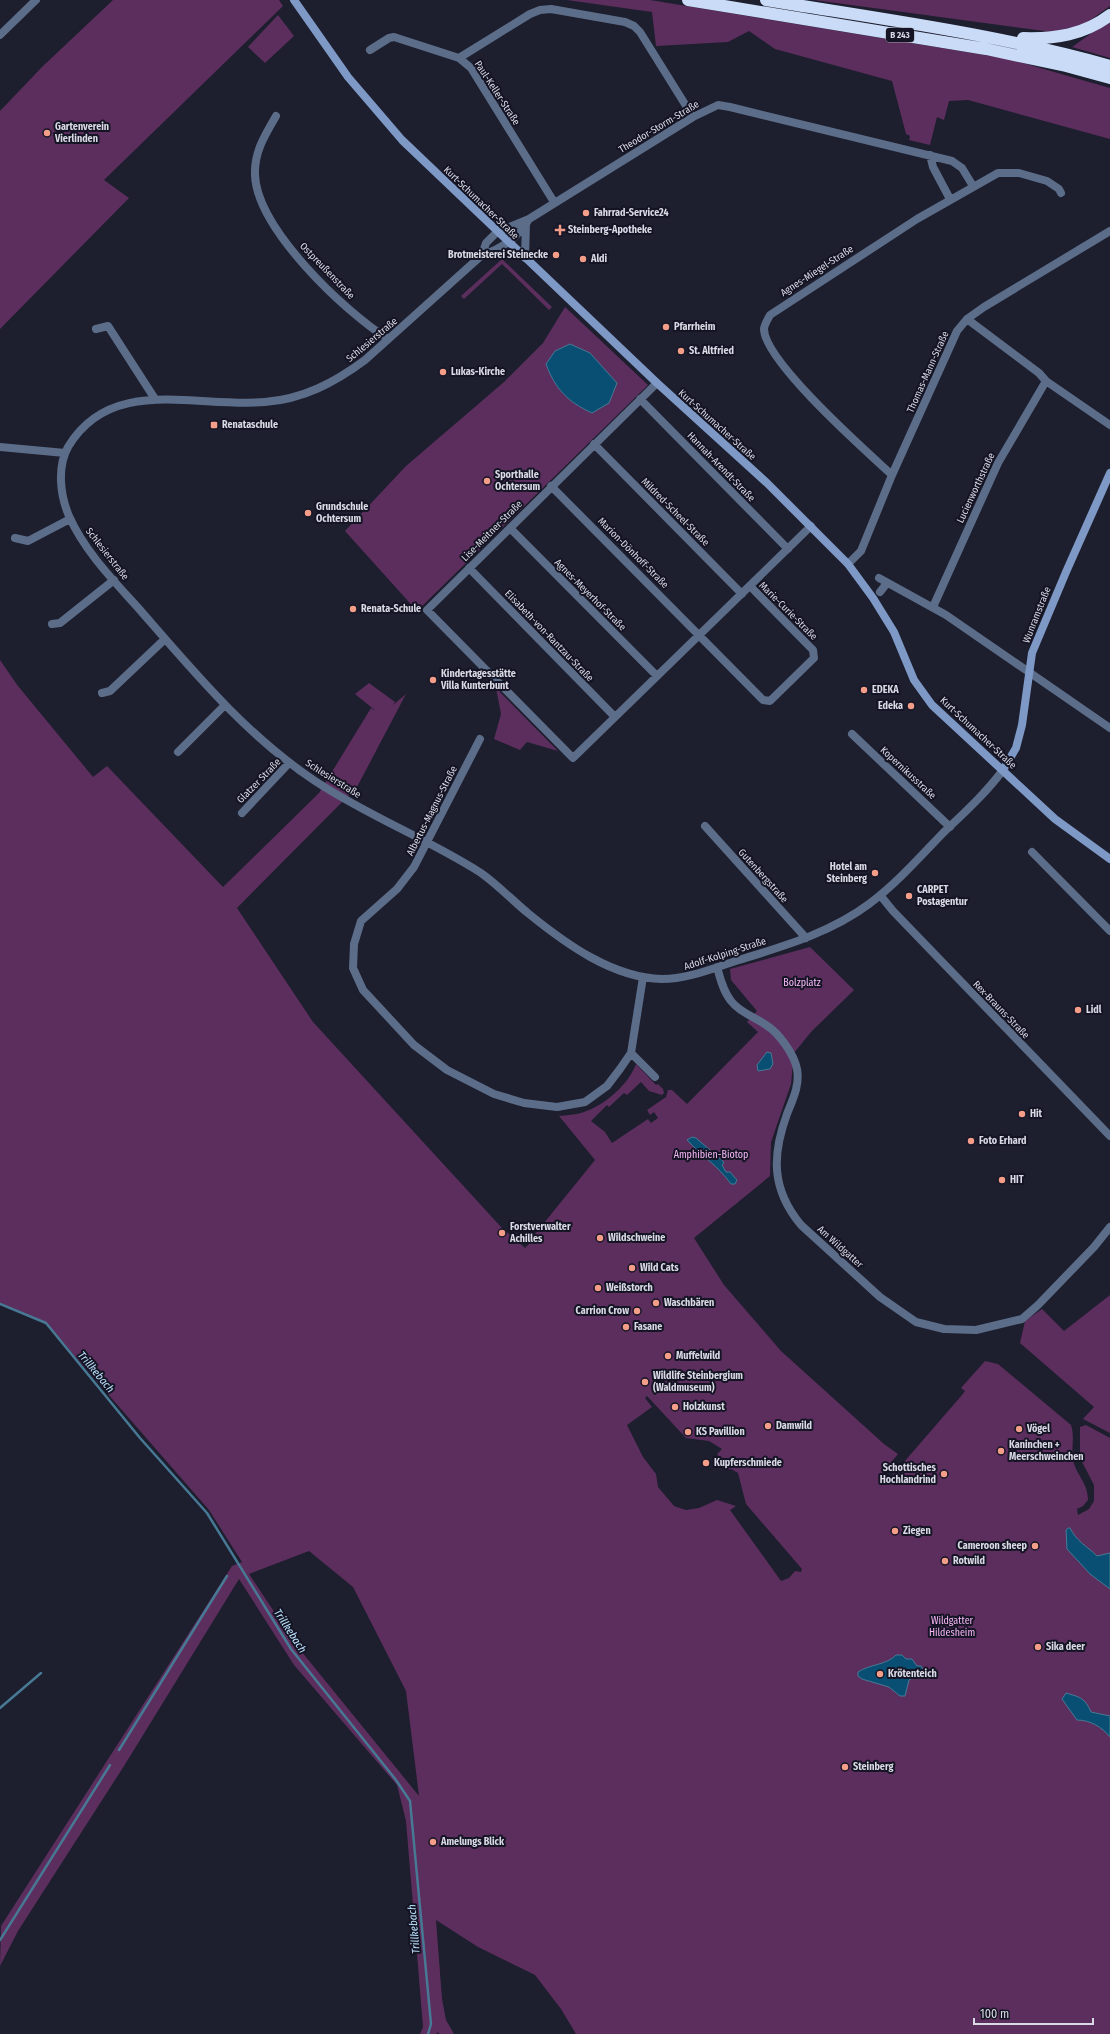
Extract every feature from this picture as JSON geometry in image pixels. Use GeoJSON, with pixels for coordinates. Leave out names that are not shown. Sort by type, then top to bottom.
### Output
{"type":"FeatureCollection","features":[{"type":"Feature","properties":{"kind":"highway","name":"B 243"},"geometry":{"type":"LineString","coordinates":[[688,0],[986,49],[1059,64],[1110,78]]}},
{"type":"Feature","properties":{"kind":"highway","name":"B 243"},"geometry":{"type":"LineString","coordinates":[[766,0],[988,37],[1063,53],[1110,66]]}},
{"type":"Feature","properties":{"kind":"highway"},"geometry":{"type":"LineString","coordinates":[[988,37],[1041,39],[1060,37],[1081,32],[1110,15]]}},
{"type":"Feature","properties":{"kind":"main road","name":"Kurt-Schumacher-Straße"},"geometry":{"type":"LineString","coordinates":[[294,0],[342,68],[382,119],[507,242],[657,383],[767,483],[848,564],[871,594],[890,625],[914,680],[926,698],[938,711],[1055,819],[1110,859]]}},
{"type":"Feature","properties":{"kind":"main road","name":"Kurt-Schumacher-Straße"},"geometry":{"type":"LineString","coordinates":[[297,0],[300,8]]}},
{"type":"Feature","properties":{"kind":"main road","name":"Wunramstraße"},"geometry":{"type":"LineString","coordinates":[[1003,770],[1016,748],[1022,725],[1028,671],[1032,653],[1110,474]]}},
{"type":"Feature","properties":{"kind":"street"},"geometry":{"type":"LineString","coordinates":[[0,35],[36,0]]}},
{"type":"Feature","properties":{"kind":"street"},"geometry":{"type":"LineString","coordinates":[[459,58],[530,14],[540,10],[551,9],[625,22],[634,26],[640,32],[693,117]]}},
{"type":"Feature","properties":{"kind":"street","name":"Paul-Keller-Straße"},"geometry":{"type":"LineString","coordinates":[[370,50],[389,38],[394,37],[459,58],[471,68],[554,202]]}},
{"type":"Feature","properties":{"kind":"street","name":"Theodor-Storm-Straße"},"geometry":{"type":"LineString","coordinates":[[507,242],[517,234],[528,221],[554,202],[706,109],[718,105],[952,161],[962,168],[973,186]]}},
{"type":"Feature","properties":{"kind":"street","name":"Ostpreußenstraße"},"geometry":{"type":"LineString","coordinates":[[276,116],[259,146],[256,161],[256,182],[262,204],[290,248],[313,273],[352,312],[388,339]]}},
{"type":"Feature","properties":{"kind":"street"},"geometry":{"type":"LineString","coordinates":[[930,155],[935,172],[950,199]]}},
{"type":"Feature","properties":{"kind":"street","name":"Agnes-Miegel-Straße"},"geometry":{"type":"LineString","coordinates":[[892,476],[795,381],[784,367],[767,339],[764,329],[770,315],[782,305],[950,199],[998,173],[1019,173],[1047,181],[1059,189],[1061,193]]}},
{"type":"Feature","properties":{"kind":"street"},"geometry":{"type":"LineString","coordinates":[[525,258],[528,221]]}},
{"type":"Feature","properties":{"kind":"street","name":"Theodor-Storm-Straße"},"geometry":{"type":"LineString","coordinates":[[497,232],[528,221]]}},
{"type":"Feature","properties":{"kind":"street","name":"Thomas-Mann-Straße"},"geometry":{"type":"LineString","coordinates":[[848,564],[861,551],[892,476],[957,331],[968,320],[1016,288],[1110,231]]}},
{"type":"Feature","properties":{"kind":"street","name":"Schlesierstraße"},"geometry":{"type":"LineString","coordinates":[[482,255],[486,243],[497,232]]}},
{"type":"Feature","properties":{"kind":"street","name":"Schlesierstraße"},"geometry":{"type":"LineString","coordinates":[[428,843],[339,797],[289,763],[224,706],[88,550],[70,519],[61,489],[61,471],[65,453],[84,426],[113,407],[134,401],[155,399],[262,403],[296,397],[315,391],[346,374],[365,360],[482,255],[495,251],[507,242]]}},
{"type":"Feature","properties":{"kind":"street"},"geometry":{"type":"LineString","coordinates":[[968,320],[1038,373],[1046,381],[1110,425]]}},
{"type":"Feature","properties":{"kind":"street"},"geometry":{"type":"LineString","coordinates":[[96,329],[108,326],[155,399]]}},
{"type":"Feature","properties":{"kind":"street","name":"Lucienworthstraße"},"geometry":{"type":"LineString","coordinates":[[933,607],[998,463],[1046,381]]}},
{"type":"Feature","properties":{"kind":"street","name":"Lise-Meitner-Straße"},"geometry":{"type":"LineString","coordinates":[[573,758],[426,610],[657,383]]}},
{"type":"Feature","properties":{"kind":"street","name":"Hannah-Arendt-Straße"},"geometry":{"type":"LineString","coordinates":[[640,399],[788,549]]}},
{"type":"Feature","properties":{"kind":"street","name":"Mildred-Scheel-Straße"},"geometry":{"type":"LineString","coordinates":[[594,444],[742,594]]}},
{"type":"Feature","properties":{"kind":"street"},"geometry":{"type":"LineString","coordinates":[[0,447],[65,453]]}},
{"type":"Feature","properties":{"kind":"street","name":"Marion-Dönhoff-Straße"},"geometry":{"type":"LineString","coordinates":[[551,486],[700,635]]}},
{"type":"Feature","properties":{"kind":"street"},"geometry":{"type":"LineString","coordinates":[[15,538],[28,541],[70,519]]}},
{"type":"Feature","properties":{"kind":"street","name":"Marie-Curie-Straße"},"geometry":{"type":"LineString","coordinates":[[573,758],[811,526]]}},
{"type":"Feature","properties":{"kind":"street","name":"Agnes-Meyerhof-Straße"},"geometry":{"type":"LineString","coordinates":[[510,528],[657,676]]}},
{"type":"Feature","properties":{"kind":"street","name":"Elisabeth-von-Rantzau-Straße"},"geometry":{"type":"LineString","coordinates":[[469,568],[615,717]]}},
{"type":"Feature","properties":{"kind":"street"},"geometry":{"type":"LineString","coordinates":[[879,578],[933,607],[1110,728]]}},
{"type":"Feature","properties":{"kind":"street"},"geometry":{"type":"LineString","coordinates":[[52,624],[60,623],[114,580]]}},
{"type":"Feature","properties":{"kind":"street"},"geometry":{"type":"LineString","coordinates":[[880,592],[887,583]]}},
{"type":"Feature","properties":{"kind":"street","name":"Marie-Curie-Straße"},"geometry":{"type":"LineString","coordinates":[[700,635],[763,700],[770,701],[814,658],[813,650],[750,586]]}},
{"type":"Feature","properties":{"kind":"street"},"geometry":{"type":"LineString","coordinates":[[102,693],[110,691],[165,639]]}},
{"type":"Feature","properties":{"kind":"street"},"geometry":{"type":"LineString","coordinates":[[178,752],[224,706]]}},
{"type":"Feature","properties":{"kind":"street","name":"Kopernikusstraße"},"geometry":{"type":"LineString","coordinates":[[852,734],[950,827]]}},
{"type":"Feature","properties":{"kind":"street","name":"Albertus-Magnus-Straße"},"geometry":{"type":"LineString","coordinates":[[480,739],[428,843],[414,867],[397,889],[361,921],[354,944],[353,968],[363,990],[414,1045],[447,1070],[494,1094],[524,1103],[557,1107],[585,1102],[607,1086],[630,1052],[643,977]]}},
{"type":"Feature","properties":{"kind":"street","name":"Glatzer Straße"},"geometry":{"type":"LineString","coordinates":[[242,812],[289,763]]}},
{"type":"Feature","properties":{"kind":"street","name":"Adolf-Kolping-Straße"},"geometry":{"type":"LineString","coordinates":[[428,843],[483,875],[527,913],[577,949],[616,968],[643,977],[660,979],[683,978],[806,938],[849,917],[880,895],[990,787],[1003,770]]}},
{"type":"Feature","properties":{"kind":"street","name":"Gutenbergstraße"},"geometry":{"type":"LineString","coordinates":[[705,826],[806,938]]}},
{"type":"Feature","properties":{"kind":"street"},"geometry":{"type":"LineString","coordinates":[[1032,852],[1110,931]]}},
{"type":"Feature","properties":{"kind":"street","name":"Rex-Brauns-Straße"},"geometry":{"type":"LineString","coordinates":[[880,895],[893,911],[1110,1136]]}},
{"type":"Feature","properties":{"kind":"street","name":"Am Wildgatter"},"geometry":{"type":"LineString","coordinates":[[717,967],[723,986],[731,1001],[775,1032],[789,1051],[797,1069],[796,1091],[776,1150],[778,1185],[784,1199],[801,1225],[891,1305],[916,1322],[944,1329],[976,1330],[1022,1319],[1043,1300],[1094,1247],[1110,1227]]}},
{"type":"Feature","properties":{"kind":"street"},"geometry":{"type":"LineString","coordinates":[[630,1052],[655,1077]]}},
{"type":"Feature","properties":{"kind":"green space"},"geometry":{"type":"Polygon","coordinates":[[[113,0],[279,0],[283,6],[104,180],[129,198],[0,329],[0,111],[42,67],[113,0]]]}},
{"type":"Feature","properties":{"kind":"green space"},"geometry":{"type":"Polygon","coordinates":[[[567,0],[650,0],[1009,59],[1110,88],[1110,139],[968,100],[949,101],[944,120],[937,117],[930,145],[909,140],[910,136],[906,134],[892,81],[775,49],[749,31],[728,42],[656,46],[652,12],[567,0]]]}},
{"type":"Feature","properties":{"kind":"green space"},"geometry":{"type":"Polygon","coordinates":[[[814,0],[1110,0],[1110,6],[1085,24],[1052,32],[814,0]]]}},
{"type":"Feature","properties":{"kind":"green space"},"geometry":{"type":"Polygon","coordinates":[[[278,15],[294,36],[265,63],[248,47],[278,15]]]}},
{"type":"Feature","properties":{"kind":"green space"},"geometry":{"type":"Polygon","coordinates":[[[1110,20],[1110,58],[1072,47],[1110,20]]]}},
{"type":"Feature","properties":{"kind":"green space"},"geometry":{"type":"Polygon","coordinates":[[[502,259],[552,307],[549,310],[502,264],[464,299],[461,296],[502,259]]]}},
{"type":"Feature","properties":{"kind":"green space"},"geometry":{"type":"Polygon","coordinates":[[[565,307],[648,385],[417,611],[345,531],[406,466],[504,382],[543,343],[565,307]]]}},
{"type":"Feature","properties":{"kind":"green space","name":"Steinberg"},"geometry":{"type":"Polygon","coordinates":[[[0,660],[18,686],[93,777],[107,766],[223,887],[319,793],[371,708],[376,711],[355,694],[369,683],[395,702],[393,705],[406,694],[357,787],[237,908],[313,1022],[502,1228],[525,1248],[595,1160],[559,1116],[581,1113],[592,1109],[608,1099],[622,1087],[636,1064],[656,1085],[658,1084],[663,1089],[664,1093],[662,1095],[649,1091],[641,1082],[627,1095],[624,1093],[609,1107],[607,1105],[591,1121],[605,1132],[612,1143],[648,1119],[651,1123],[658,1118],[654,1112],[650,1115],[647,1110],[666,1097],[668,1090],[672,1090],[687,1104],[758,1032],[747,1022],[757,1011],[731,980],[730,969],[810,947],[854,990],[811,1032],[794,1053],[791,1084],[771,1142],[770,1176],[694,1238],[724,1285],[781,1351],[884,1444],[898,1454],[882,1473],[885,1477],[891,1477],[962,1395],[965,1391],[961,1388],[985,1361],[998,1364],[1071,1425],[1073,1434],[1072,1450],[1074,1464],[1086,1488],[1088,1500],[1083,1506],[1077,1509],[1078,1515],[1089,1509],[1094,1501],[1094,1485],[1080,1458],[1080,1427],[1086,1425],[1110,1438],[1110,2034],[576,2034],[561,2009],[535,1975],[478,1947],[436,1920],[442,1999],[446,2020],[454,2034],[439,2034],[438,2032],[436,2034],[420,2034],[423,2027],[406,1821],[397,1785],[294,1665],[239,1579],[124,1766],[18,1931],[0,1966],[1,1926],[232,1566],[242,1562],[209,1510],[46,1323],[0,1303],[0,660]],[[647,1396],[645,1398],[652,1407],[627,1425],[643,1457],[656,1474],[658,1487],[674,1506],[686,1510],[699,1508],[717,1500],[736,1506],[730,1510],[781,1581],[789,1578],[795,1571],[801,1572],[802,1569],[746,1504],[738,1473],[731,1469],[724,1470],[722,1460],[717,1454],[722,1449],[709,1441],[686,1438],[647,1396]],[[309,1551],[249,1574],[297,1646],[419,1796],[406,1691],[353,1587],[309,1551]]]}},
{"type":"Feature","properties":{"kind":"green space"},"geometry":{"type":"Polygon","coordinates":[[[496,688],[558,751],[527,742],[520,750],[494,739],[501,714],[496,688]]]}},
{"type":"Feature","properties":{"kind":"green space"},"geometry":{"type":"Polygon","coordinates":[[[1110,1295],[1110,1433],[1083,1419],[1094,1407],[1020,1343],[1025,1321],[1042,1309],[1064,1331],[1110,1295]]]}},
{"type":"Feature","properties":{"kind":"water"},"geometry":{"type":"Polygon","coordinates":[[[570,344],[590,353],[617,383],[609,403],[592,413],[576,404],[563,394],[554,381],[546,364],[555,351],[570,344]]]}},
{"type":"Feature","properties":{"kind":"water"},"geometry":{"type":"Polygon","coordinates":[[[767,1052],[771,1053],[773,1064],[770,1069],[758,1071],[757,1065],[767,1052]]]}},
{"type":"Feature","properties":{"kind":"water"},"geometry":{"type":"Polygon","coordinates":[[[692,1137],[696,1138],[724,1162],[722,1165],[726,1172],[730,1172],[737,1180],[735,1184],[731,1184],[721,1172],[687,1140],[692,1137]]]}},
{"type":"Feature","properties":{"kind":"water"},"geometry":{"type":"Polygon","coordinates":[[[1070,1528],[1079,1540],[1097,1556],[1110,1553],[1110,1589],[1090,1574],[1067,1549],[1066,1530],[1070,1528]]]}},
{"type":"Feature","properties":{"kind":"water"},"geometry":{"type":"Polygon","coordinates":[[[896,1655],[902,1655],[906,1659],[912,1659],[917,1666],[921,1666],[923,1669],[921,1672],[922,1677],[914,1677],[909,1680],[905,1696],[900,1696],[889,1687],[862,1679],[858,1676],[858,1672],[863,1669],[888,1661],[896,1655]]]}},
{"type":"Feature","properties":{"kind":"water"},"geometry":{"type":"Polygon","coordinates":[[[1066,1693],[1082,1699],[1087,1704],[1091,1712],[1110,1716],[1110,1737],[1095,1725],[1087,1721],[1077,1720],[1062,1699],[1066,1693]]]}},
{"type":"Feature","properties":{"kind":"waterway","name":"Trillkebach"},"geometry":{"type":"LineString","coordinates":[[0,1304],[46,1323],[140,1438],[207,1513],[291,1649],[396,1780],[410,1801],[431,2024],[428,2034]]}},
{"type":"Feature","properties":{"kind":"waterway"},"geometry":{"type":"LineString","coordinates":[[119,1750],[227,1576]]}},
{"type":"Feature","properties":{"kind":"waterway"},"geometry":{"type":"LineString","coordinates":[[0,1708],[41,1673]]}},
{"type":"Feature","properties":{"kind":"waterway"},"geometry":{"type":"LineString","coordinates":[[0,1940],[110,1765]]}},
{"type":"Feature","properties":{"kind":"place","name":"Gartenverein Vierlinden"},"geometry":{"type":"Point","coordinates":[47,133]}},
{"type":"Feature","properties":{"kind":"place","name":"Fahrrad-Service24"},"geometry":{"type":"Point","coordinates":[586,213]}},
{"type":"Feature","properties":{"kind":"place","name":"Steinberg-Apotheke"},"geometry":{"type":"Point","coordinates":[560,230]}},
{"type":"Feature","properties":{"kind":"place","name":"Brotmeisterei Steinecke"},"geometry":{"type":"Point","coordinates":[556,255]}},
{"type":"Feature","properties":{"kind":"place","name":"Aldi"},"geometry":{"type":"Point","coordinates":[583,259]}},
{"type":"Feature","properties":{"kind":"place","name":"Pfarrheim"},"geometry":{"type":"Point","coordinates":[666,327]}},
{"type":"Feature","properties":{"kind":"place","name":"St. Altfried"},"geometry":{"type":"Point","coordinates":[681,351]}},
{"type":"Feature","properties":{"kind":"place","name":"Lukas-Kirche"},"geometry":{"type":"Point","coordinates":[443,372]}},
{"type":"Feature","properties":{"kind":"place","name":"Renataschule"},"geometry":{"type":"Point","coordinates":[214,425]}},
{"type":"Feature","properties":{"kind":"place","name":"Sporthalle Ochtersum"},"geometry":{"type":"Point","coordinates":[487,481]}},
{"type":"Feature","properties":{"kind":"place","name":"Grundschule Ochtersum"},"geometry":{"type":"Point","coordinates":[308,513]}},
{"type":"Feature","properties":{"kind":"place","name":"Renata-Schule"},"geometry":{"type":"Point","coordinates":[353,609]}},
{"type":"Feature","properties":{"kind":"place","name":"Kindertagesstätte Villa Kunterbunt"},"geometry":{"type":"Point","coordinates":[433,680]}},
{"type":"Feature","properties":{"kind":"place","name":"EDEKA"},"geometry":{"type":"Point","coordinates":[864,690]}},
{"type":"Feature","properties":{"kind":"place","name":"Edeka"},"geometry":{"type":"Point","coordinates":[911,706]}},
{"type":"Feature","properties":{"kind":"place","name":"Hotel am Steinberg"},"geometry":{"type":"Point","coordinates":[875,873]}},
{"type":"Feature","properties":{"kind":"place","name":"CARPET Postagentur"},"geometry":{"type":"Point","coordinates":[909,896]}},
{"type":"Feature","properties":{"kind":"place","name":"Lidl"},"geometry":{"type":"Point","coordinates":[1078,1010]}},
{"type":"Feature","properties":{"kind":"place","name":"Hit"},"geometry":{"type":"Point","coordinates":[1022,1114]}},
{"type":"Feature","properties":{"kind":"place","name":"Foto Erhard"},"geometry":{"type":"Point","coordinates":[971,1141]}},
{"type":"Feature","properties":{"kind":"place","name":"HIT"},"geometry":{"type":"Point","coordinates":[1002,1180]}},
{"type":"Feature","properties":{"kind":"place","name":"Forstverwalter Achilles"},"geometry":{"type":"Point","coordinates":[502,1233]}},
{"type":"Feature","properties":{"kind":"place","name":"Wildschweine"},"geometry":{"type":"Point","coordinates":[600,1238]}},
{"type":"Feature","properties":{"kind":"place","name":"Wild Cats"},"geometry":{"type":"Point","coordinates":[632,1268]}},
{"type":"Feature","properties":{"kind":"place","name":"Weißstorch"},"geometry":{"type":"Point","coordinates":[598,1288]}},
{"type":"Feature","properties":{"kind":"place","name":"Waschbären"},"geometry":{"type":"Point","coordinates":[656,1303]}},
{"type":"Feature","properties":{"kind":"place","name":"Carrion Crow"},"geometry":{"type":"Point","coordinates":[637,1311]}},
{"type":"Feature","properties":{"kind":"place","name":"Fasane"},"geometry":{"type":"Point","coordinates":[626,1327]}},
{"type":"Feature","properties":{"kind":"place","name":"Muffelwild"},"geometry":{"type":"Point","coordinates":[668,1356]}},
{"type":"Feature","properties":{"kind":"place","name":"Wildlife Steinbergium (Waldmuseum)"},"geometry":{"type":"Point","coordinates":[645,1382]}},
{"type":"Feature","properties":{"kind":"place","name":"Holzkunst"},"geometry":{"type":"Point","coordinates":[675,1407]}},
{"type":"Feature","properties":{"kind":"place","name":"Damwild"},"geometry":{"type":"Point","coordinates":[768,1426]}},
{"type":"Feature","properties":{"kind":"place","name":"Vögel"},"geometry":{"type":"Point","coordinates":[1019,1429]}},
{"type":"Feature","properties":{"kind":"place","name":"KS Pavillion"},"geometry":{"type":"Point","coordinates":[688,1432]}},
{"type":"Feature","properties":{"kind":"place","name":"Kaninchen + Meerschweinchen"},"geometry":{"type":"Point","coordinates":[1001,1451]}},
{"type":"Feature","properties":{"kind":"place","name":"Kupferschmiede"},"geometry":{"type":"Point","coordinates":[706,1463]}},
{"type":"Feature","properties":{"kind":"place","name":"Schottisches Hochlandrind"},"geometry":{"type":"Point","coordinates":[944,1474]}},
{"type":"Feature","properties":{"kind":"place","name":"Ziegen"},"geometry":{"type":"Point","coordinates":[895,1531]}},
{"type":"Feature","properties":{"kind":"place","name":"Cameroon sheep"},"geometry":{"type":"Point","coordinates":[1035,1546]}},
{"type":"Feature","properties":{"kind":"place","name":"Rotwild"},"geometry":{"type":"Point","coordinates":[945,1561]}},
{"type":"Feature","properties":{"kind":"place","name":"Sika deer"},"geometry":{"type":"Point","coordinates":[1038,1647]}},
{"type":"Feature","properties":{"kind":"place","name":"Krötenteich"},"geometry":{"type":"Point","coordinates":[880,1674]}},
{"type":"Feature","properties":{"kind":"place","name":"Steinberg"},"geometry":{"type":"Point","coordinates":[845,1767]}},
{"type":"Feature","properties":{"kind":"place","name":"Amelungs Blick"},"geometry":{"type":"Point","coordinates":[433,1842]}},
{"type":"Feature","properties":{"kind":"park label","name":"Bolzplatz"},"geometry":{"type":"Point","coordinates":[802,983]}},
{"type":"Feature","properties":{"kind":"park label","name":"Amphibien-Biotop"},"geometry":{"type":"Point","coordinates":[711,1155]}},
{"type":"Feature","properties":{"kind":"park label","name":"Wildgatter Hildesheim"},"geometry":{"type":"Point","coordinates":[952,1626]}}]}
